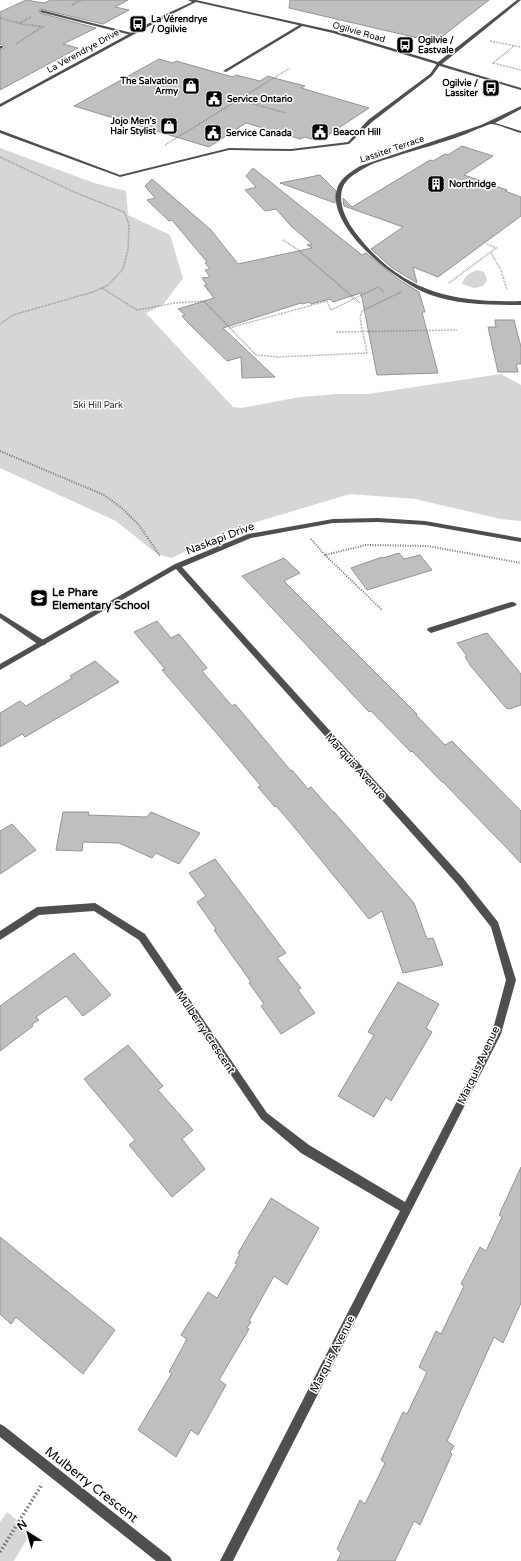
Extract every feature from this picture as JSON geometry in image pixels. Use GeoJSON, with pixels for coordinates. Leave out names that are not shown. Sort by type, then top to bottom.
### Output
{"type":"FeatureCollection","features":[{"type":"Feature","properties":{"kind":"street","name":"Ogilvie Road"},"geometry":{"type":"LineString","coordinates":[[190,0],[334,32],[438,65],[521,89]]}},
{"type":"Feature","properties":{"kind":"street"},"geometry":{"type":"LineString","coordinates":[[0,131],[120,176],[229,149],[291,150],[350,143],[370,121],[431,75],[438,65],[472,36],[519,0]]}},
{"type":"Feature","properties":{"kind":"street","name":"La Vérendrye Drive"},"geometry":{"type":"LineString","coordinates":[[1,104],[196,1]]}},
{"type":"Feature","properties":{"kind":"street"},"geometry":{"type":"LineString","coordinates":[[41,11],[131,34]]}},
{"type":"Feature","properties":{"kind":"street"},"geometry":{"type":"LineString","coordinates":[[225,71],[302,25]]}},
{"type":"Feature","properties":{"kind":"street","name":"Lassiter Terrace"},"geometry":{"type":"LineString","coordinates":[[521,107],[492,123],[456,137],[368,164],[353,172],[340,186],[338,195],[341,214],[347,225],[374,256],[405,281],[436,294],[454,299],[492,304],[521,304]]}},
{"type":"Feature","properties":{"kind":"street"},"geometry":{"type":"LineString","coordinates":[[492,123],[521,132]]}},
{"type":"Feature","properties":{"kind":"street","name":"Naskapi Drive"},"geometry":{"type":"LineString","coordinates":[[0,667],[177,566],[250,536],[333,521],[378,520],[425,523],[521,540]]}},
{"type":"Feature","properties":{"kind":"street","name":"Marquis Avenue"},"geometry":{"type":"LineString","coordinates":[[177,566],[460,881],[496,925],[510,980],[496,1034],[226,1561]]}},
{"type":"Feature","properties":{"kind":"street"},"geometry":{"type":"LineString","coordinates":[[431,630],[513,604]]}},
{"type":"Feature","properties":{"kind":"street"},"geometry":{"type":"LineString","coordinates":[[0,615],[42,643]]}},
{"type":"Feature","properties":{"kind":"street","name":"Mulberry Crescent"},"geometry":{"type":"LineString","coordinates":[[0,936],[37,911],[95,907],[142,937],[264,1116],[305,1149],[407,1209]]}},
{"type":"Feature","properties":{"kind":"street","name":"Mulberry Crescent"},"geometry":{"type":"LineString","coordinates":[[0,1430],[166,1561]]}},
{"type":"Feature","properties":{"kind":"path"},"geometry":{"type":"LineString","coordinates":[[0,18],[46,28]]}},
{"type":"Feature","properties":{"kind":"path"},"geometry":{"type":"LineString","coordinates":[[1,47],[11,47],[42,27]]}},
{"type":"Feature","properties":{"kind":"path"},"geometry":{"type":"LineString","coordinates":[[472,36],[521,48]]}},
{"type":"Feature","properties":{"kind":"path"},"geometry":{"type":"LineString","coordinates":[[514,46],[493,62],[521,70]]}},
{"type":"Feature","properties":{"kind":"path"},"geometry":{"type":"LineString","coordinates":[[165,145],[290,68]]}},
{"type":"Feature","properties":{"kind":"path"},"geometry":{"type":"LineString","coordinates":[[238,100],[286,114]]}},
{"type":"Feature","properties":{"kind":"path"},"geometry":{"type":"LineString","coordinates":[[0,157],[74,192],[124,212],[129,224],[128,250],[124,269],[108,285],[93,292],[13,315],[0,324]]}},
{"type":"Feature","properties":{"kind":"path"},"geometry":{"type":"LineString","coordinates":[[283,240],[298,249],[360,303]]}},
{"type":"Feature","properties":{"kind":"path"},"geometry":{"type":"LineString","coordinates":[[436,294],[496,248],[487,244]]}},
{"type":"Feature","properties":{"kind":"path"},"geometry":{"type":"LineString","coordinates":[[491,253],[500,265],[505,278],[510,304]]}},
{"type":"Feature","properties":{"kind":"path"},"geometry":{"type":"LineString","coordinates":[[229,328],[327,301],[331,310],[354,299],[362,293],[378,287],[384,292]]}},
{"type":"Feature","properties":{"kind":"path"},"geometry":{"type":"LineString","coordinates":[[102,288],[137,310],[175,303],[204,300],[256,355],[279,357],[367,353],[360,318],[362,311],[406,289]]}},
{"type":"Feature","properties":{"kind":"path"},"geometry":{"type":"LineString","coordinates":[[336,332],[457,330]]}},
{"type":"Feature","properties":{"kind":"path"},"geometry":{"type":"LineString","coordinates":[[0,451],[104,495],[123,509],[139,525],[160,556]]}},
{"type":"Feature","properties":{"kind":"path"},"geometry":{"type":"LineString","coordinates":[[308,536],[325,555],[382,610]]}},
{"type":"Feature","properties":{"kind":"path"},"geometry":{"type":"LineString","coordinates":[[325,555],[366,545],[428,546],[521,563]]}},
{"type":"Feature","properties":{"kind":"path"},"geometry":{"type":"LineString","coordinates":[[0,1552],[51,1470]]}},
{"type":"Feature","properties":{"kind":"green space","name":"Ski Hill Park"},"geometry":{"type":"Polygon","coordinates":[[[0,148],[94,183],[126,191],[128,215],[170,235],[183,278],[163,305],[146,313],[233,407],[241,408],[300,397],[338,394],[368,394],[501,374],[521,385],[521,521],[501,519],[415,499],[350,494],[226,531],[172,558],[157,554],[116,521],[0,468],[0,148]]]}},
{"type":"Feature","properties":{"kind":"green space"},"geometry":{"type":"Polygon","coordinates":[[[477,270],[484,272],[487,280],[483,286],[474,288],[462,284],[468,275],[477,270]]]}},
{"type":"Feature","properties":{"kind":"green space"},"geometry":{"type":"Polygon","coordinates":[[[7,1512],[31,1532],[14,1561],[0,1561],[0,1522],[7,1512]]]}},
{"type":"Feature","properties":{"kind":"building"},"geometry":{"type":"Polygon","coordinates":[[[26,0],[44,3],[51,0],[128,0],[115,7],[129,10],[103,24],[40,9],[40,13],[96,28],[63,44],[78,48],[0,90],[0,50],[5,48],[5,46],[0,44],[0,12],[26,0]]]}},
{"type":"Feature","properties":{"kind":"building"},"geometry":{"type":"Polygon","coordinates":[[[290,0],[489,0],[435,42],[289,8],[290,0]]]}},
{"type":"Feature","properties":{"kind":"building"},"geometry":{"type":"Polygon","coordinates":[[[159,59],[173,63],[176,61],[233,77],[236,75],[260,81],[268,76],[305,86],[301,88],[369,108],[322,139],[318,138],[315,140],[305,137],[300,139],[246,123],[209,147],[74,106],[159,59]]]}},
{"type":"Feature","properties":{"kind":"building"},"geometry":{"type":"Polygon","coordinates":[[[462,146],[493,156],[464,175],[507,190],[505,191],[521,197],[521,216],[438,277],[413,267],[417,283],[391,267],[371,249],[403,227],[344,206],[343,198],[352,207],[430,160],[433,161],[445,154],[448,155],[462,146]]]}},
{"type":"Feature","properties":{"kind":"building"},"geometry":{"type":"Polygon","coordinates":[[[253,168],[362,255],[366,253],[398,279],[419,292],[425,312],[422,312],[438,373],[377,375],[361,293],[333,302],[330,299],[311,304],[309,302],[303,304],[301,303],[223,328],[275,377],[242,378],[241,357],[227,361],[188,323],[182,316],[185,315],[178,309],[214,298],[204,285],[207,285],[202,278],[210,277],[205,270],[210,269],[205,263],[207,262],[172,220],[169,221],[147,200],[155,198],[145,186],[152,179],[211,230],[238,264],[312,248],[307,245],[312,244],[291,226],[276,209],[265,211],[245,190],[256,187],[246,176],[253,168]]]}},
{"type":"Feature","properties":{"kind":"building"},"geometry":{"type":"Polygon","coordinates":[[[320,175],[336,191],[335,203],[280,183],[320,175]]]}},
{"type":"Feature","properties":{"kind":"building"},"geometry":{"type":"Polygon","coordinates":[[[495,320],[514,320],[521,347],[521,364],[516,364],[518,372],[498,372],[488,327],[496,327],[495,320]]]}},
{"type":"Feature","properties":{"kind":"building"},"geometry":{"type":"Polygon","coordinates":[[[399,553],[404,559],[420,555],[432,570],[367,590],[351,568],[382,557],[383,558],[399,553]]]}},
{"type":"Feature","properties":{"kind":"building"},"geometry":{"type":"Polygon","coordinates":[[[284,558],[300,573],[284,581],[417,714],[416,715],[445,745],[452,741],[521,811],[521,863],[412,751],[411,752],[371,711],[369,712],[242,576],[284,558]]]}},
{"type":"Feature","properties":{"kind":"building"},"geometry":{"type":"Polygon","coordinates":[[[157,621],[171,638],[179,634],[207,668],[202,671],[232,706],[235,704],[291,771],[292,770],[308,789],[311,787],[414,903],[427,939],[433,938],[443,965],[403,973],[382,911],[369,919],[290,822],[258,787],[261,786],[162,670],[165,669],[134,632],[157,621]]]}},
{"type":"Feature","properties":{"kind":"building"},"geometry":{"type":"Polygon","coordinates":[[[487,633],[521,674],[521,705],[509,709],[506,708],[469,664],[465,657],[467,656],[457,643],[487,633]]]}},
{"type":"Feature","properties":{"kind":"building"},"geometry":{"type":"Polygon","coordinates":[[[95,661],[119,682],[25,737],[22,734],[0,747],[0,713],[20,701],[26,706],[72,678],[70,676],[95,661]]]}},
{"type":"Feature","properties":{"kind":"building"},"geometry":{"type":"Polygon","coordinates":[[[63,812],[89,812],[88,815],[147,817],[151,812],[200,833],[179,864],[156,853],[152,858],[119,843],[83,842],[82,851],[56,850],[63,812]]]}},
{"type":"Feature","properties":{"kind":"building"},"geometry":{"type":"Polygon","coordinates":[[[12,824],[36,850],[0,874],[0,831],[12,824]]]}},
{"type":"Feature","properties":{"kind":"building"},"geometry":{"type":"Polygon","coordinates":[[[215,859],[286,953],[277,958],[301,988],[298,990],[315,1013],[281,1034],[261,1006],[264,1004],[249,983],[251,982],[214,930],[216,929],[197,902],[206,896],[189,873],[215,859]]]}},
{"type":"Feature","properties":{"kind":"building"},"geometry":{"type":"Polygon","coordinates":[[[74,953],[111,995],[83,1016],[66,996],[36,1017],[39,1020],[32,1024],[33,1026],[0,1051],[0,1006],[74,953]]]}},
{"type":"Feature","properties":{"kind":"building"},"geometry":{"type":"Polygon","coordinates":[[[398,982],[439,1004],[426,1028],[432,1032],[391,1101],[386,1097],[374,1117],[338,1096],[374,1035],[368,1032],[398,982]]]}},
{"type":"Feature","properties":{"kind":"building"},"geometry":{"type":"Polygon","coordinates":[[[128,1045],[163,1086],[158,1090],[193,1130],[182,1139],[205,1169],[172,1197],[129,1145],[135,1140],[84,1079],[128,1045]]]}},
{"type":"Feature","properties":{"kind":"building"},"geometry":{"type":"Polygon","coordinates":[[[521,1167],[521,1303],[503,1343],[494,1337],[447,1441],[454,1446],[450,1452],[452,1454],[420,1525],[414,1521],[395,1561],[337,1561],[341,1553],[337,1549],[360,1500],[365,1504],[385,1463],[381,1460],[403,1412],[407,1414],[427,1372],[419,1367],[436,1331],[441,1334],[464,1286],[461,1284],[480,1247],[486,1251],[502,1217],[499,1215],[521,1167]]]}},
{"type":"Feature","properties":{"kind":"building"},"geometry":{"type":"Polygon","coordinates":[[[271,1198],[319,1228],[287,1285],[274,1276],[249,1321],[251,1322],[247,1328],[249,1329],[219,1380],[226,1385],[198,1435],[191,1430],[176,1457],[138,1430],[172,1373],[169,1372],[187,1339],[181,1335],[208,1292],[217,1298],[237,1264],[235,1263],[240,1254],[238,1253],[271,1198]]]}},
{"type":"Feature","properties":{"kind":"building"},"geometry":{"type":"Polygon","coordinates":[[[0,1237],[115,1330],[83,1374],[16,1317],[11,1324],[0,1314],[0,1237]]]}},
{"type":"Feature","properties":{"kind":"place","name":"La Vérendrye / Ogilvie"},"geometry":{"type":"Point","coordinates":[138,24]}},
{"type":"Feature","properties":{"kind":"place","name":"Ogilvie / Eastvale"},"geometry":{"type":"Point","coordinates":[405,45]}},
{"type":"Feature","properties":{"kind":"place","name":"The Salvation Army"},"geometry":{"type":"Point","coordinates":[191,86]}},
{"type":"Feature","properties":{"kind":"place","name":"Ogilvie / Lassiter"},"geometry":{"type":"Point","coordinates":[491,88]}},
{"type":"Feature","properties":{"kind":"place","name":"Service Ontario"},"geometry":{"type":"Point","coordinates":[214,99]}},
{"type":"Feature","properties":{"kind":"place","name":"Jojo Men's Hair Stylist"},"geometry":{"type":"Point","coordinates":[169,126]}},
{"type":"Feature","properties":{"kind":"place","name":"Beacon Hill"},"geometry":{"type":"Point","coordinates":[320,132]}},
{"type":"Feature","properties":{"kind":"place","name":"Service Canada"},"geometry":{"type":"Point","coordinates":[213,133]}},
{"type":"Feature","properties":{"kind":"place","name":"Northridge"},"geometry":{"type":"Point","coordinates":[436,184]}},
{"type":"Feature","properties":{"kind":"place","name":"Le Phare Elementary School"},"geometry":{"type":"Point","coordinates":[39,598]}}]}
